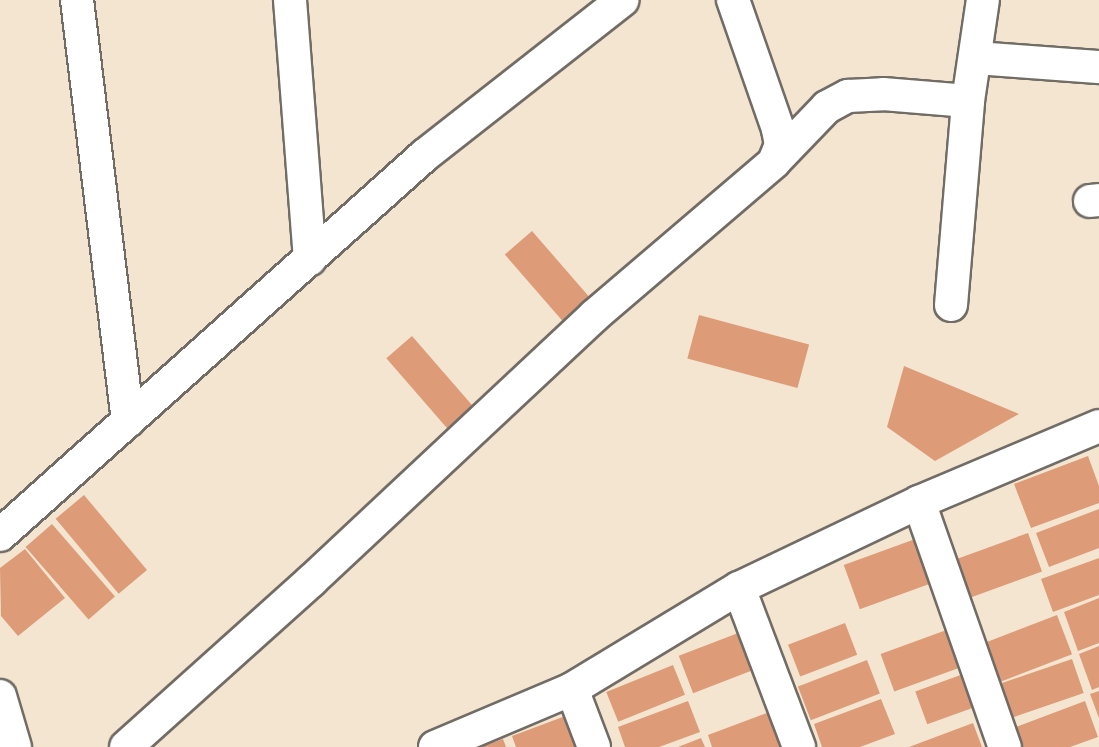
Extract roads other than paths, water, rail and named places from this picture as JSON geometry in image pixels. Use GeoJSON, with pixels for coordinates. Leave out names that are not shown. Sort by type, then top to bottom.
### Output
{"type":"FeatureCollection","features":[{"type":"Feature","properties":{"kind":"street"},"geometry":{"type":"LineString","coordinates":[[77,0],[128,422]]}},
{"type":"Feature","properties":{"kind":"street"},"geometry":{"type":"LineString","coordinates":[[290,0],[310,259]]}},
{"type":"Feature","properties":{"kind":"street"},"geometry":{"type":"LineString","coordinates":[[0,535],[425,155],[623,0]]}},
{"type":"Feature","properties":{"kind":"street"},"geometry":{"type":"LineString","coordinates":[[734,0],[778,129],[781,145],[774,162]]}},
{"type":"Feature","properties":{"kind":"street"},"geometry":{"type":"LineString","coordinates":[[951,305],[968,101],[983,0]]}},
{"type":"Feature","properties":{"kind":"street"},"geometry":{"type":"LineString","coordinates":[[975,58],[1099,67]]}},
{"type":"Feature","properties":{"kind":"street"},"geometry":{"type":"LineString","coordinates":[[126,747],[311,581],[594,316],[774,162],[827,106],[848,96],[883,94],[968,101]]}},
{"type":"Feature","properties":{"kind":"street"},"geometry":{"type":"LineString","coordinates":[[435,747],[572,689],[739,588],[919,502],[1096,436]]}},
{"type":"Feature","properties":{"kind":"street"},"geometry":{"type":"LineString","coordinates":[[919,502],[1005,747]]}},
{"type":"Feature","properties":{"kind":"street"},"geometry":{"type":"LineString","coordinates":[[739,588],[799,747]]}},
{"type":"Feature","properties":{"kind":"street"},"geometry":{"type":"LineString","coordinates":[[572,689],[594,747]]}},
{"type":"Feature","properties":{"kind":"street"},"geometry":{"type":"LineString","coordinates":[[0,696],[15,747]]}}]}
